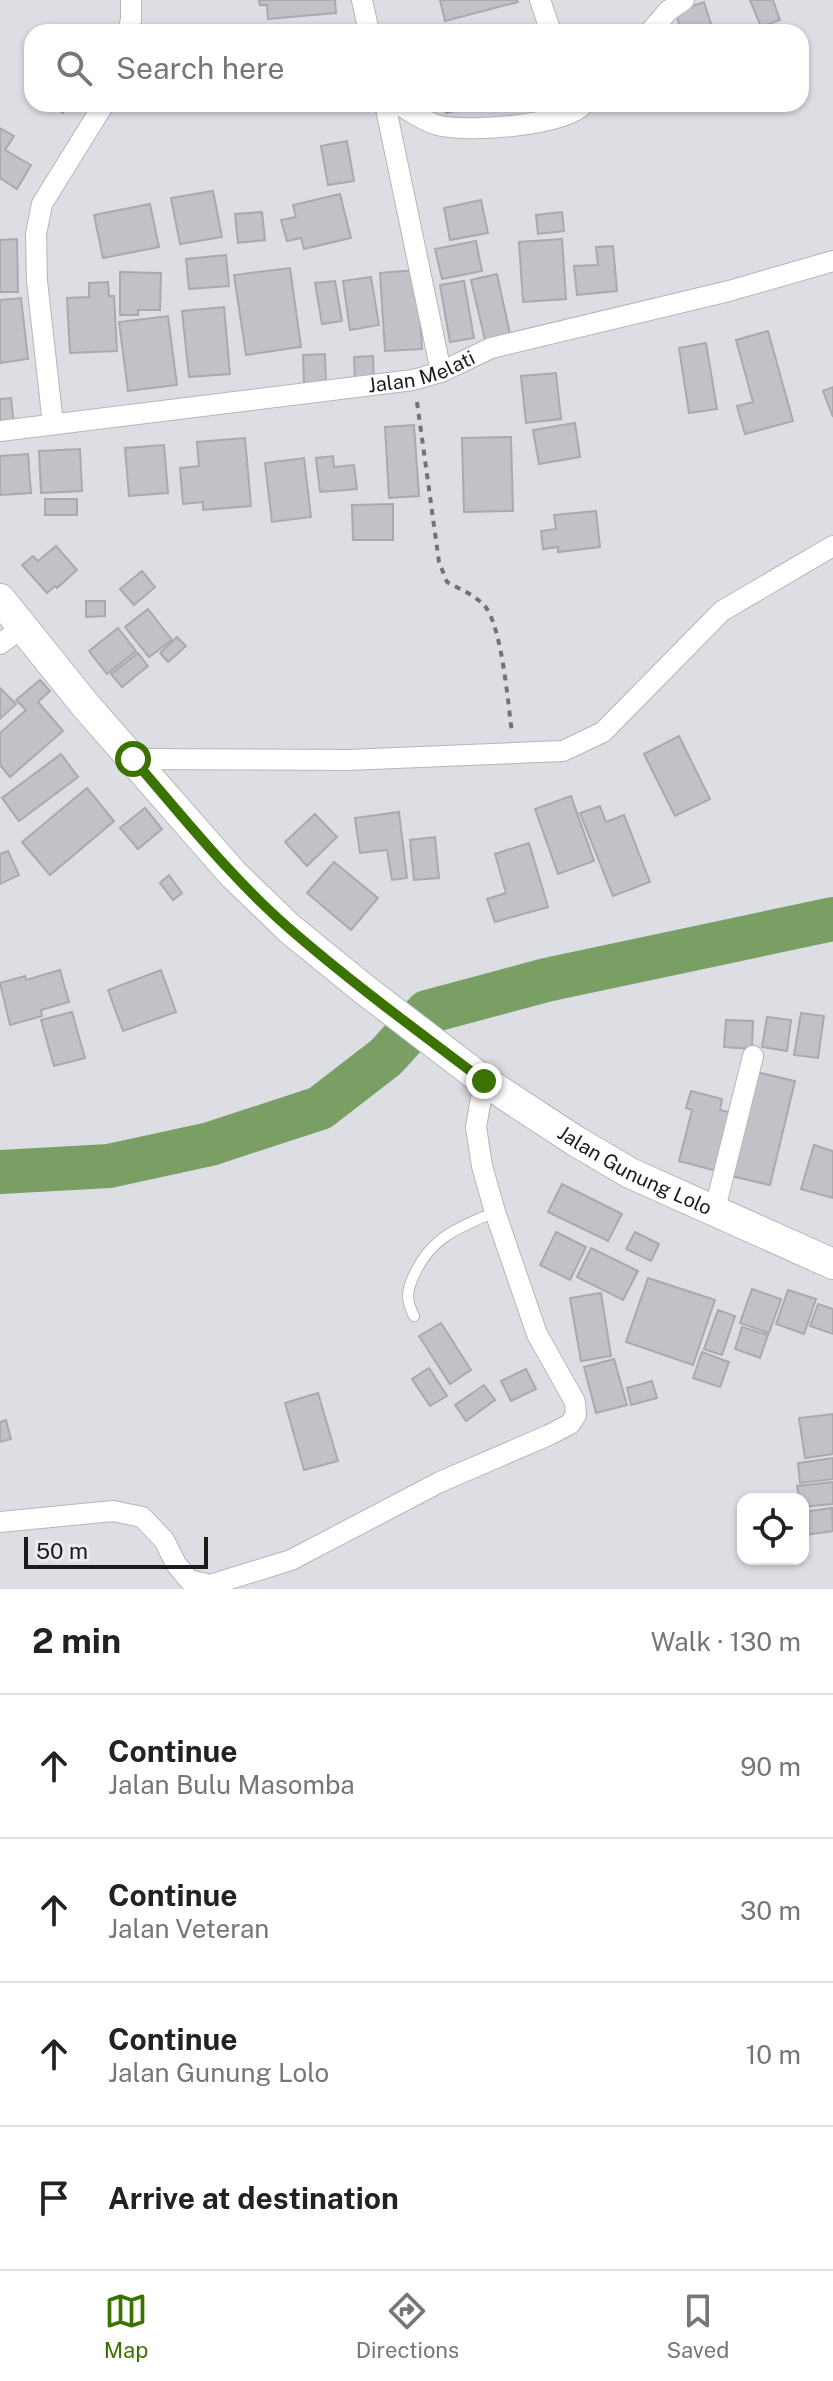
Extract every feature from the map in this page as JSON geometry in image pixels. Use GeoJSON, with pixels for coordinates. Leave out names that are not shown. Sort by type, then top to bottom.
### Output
{"type":"FeatureCollection","features":[{"type":"Feature","properties":{"kind":"street"},"geometry":{"type":"LineString","coordinates":[[130,24],[131,0]]}},
{"type":"Feature","properties":{"kind":"street"},"geometry":{"type":"LineString","coordinates":[[362,0],[367,24]]}},
{"type":"Feature","properties":{"kind":"street"},"geometry":{"type":"LineString","coordinates":[[540,0],[548,24]]}},
{"type":"Feature","properties":{"kind":"street"},"geometry":{"type":"LineString","coordinates":[[657,24],[684,0]]}},
{"type":"Feature","properties":{"kind":"street"},"geometry":{"type":"LineString","coordinates":[[53,424],[37,281],[36,234],[42,204],[99,112]]}},
{"type":"Feature","properties":{"kind":"street"},"geometry":{"type":"LineString","coordinates":[[387,112],[441,372]]}},
{"type":"Feature","properties":{"kind":"street"},"geometry":{"type":"LineString","coordinates":[[413,112],[435,124],[459,129],[548,120],[566,112]]}},
{"type":"Feature","properties":{"kind":"street","name":"Jalan Melati"},"geometry":{"type":"LineString","coordinates":[[0,431],[413,380],[441,372],[491,348],[729,291],[833,261]]}},
{"type":"Feature","properties":{"kind":"street"},"geometry":{"type":"LineString","coordinates":[[133,759],[348,760],[563,751],[603,732],[722,611],[833,546]]}},
{"type":"Feature","properties":{"kind":"street","name":"Jalan Gunung Lolo"},"geometry":{"type":"LineString","coordinates":[[0,599],[12,635],[86,706],[233,874],[290,929],[365,990],[484,1081],[630,1173],[833,1264]]}},
{"type":"Feature","properties":{"kind":"street"},"geometry":{"type":"LineString","coordinates":[[714,1213],[753,1056]]}},
{"type":"Feature","properties":{"kind":"street"},"geometry":{"type":"LineString","coordinates":[[0,1522],[113,1511],[142,1517],[164,1540],[176,1564],[189,1580],[210,1585],[291,1560],[440,1482],[570,1424],[576,1415],[575,1402],[537,1334],[482,1166],[476,1127],[484,1081]]}},
{"type":"Feature","properties":{"kind":"lane"},"geometry":{"type":"LineString","coordinates":[[414,1316],[407,1302],[407,1291],[422,1257],[437,1241],[454,1230],[495,1212]]}},
{"type":"Feature","properties":{"kind":"path"},"geometry":{"type":"LineString","coordinates":[[413,380],[439,562],[447,582],[486,607],[499,641],[515,754]]}},
{"type":"Feature","properties":{"kind":"building"},"geometry":{"type":"Polygon","coordinates":[[[259,0],[335,0],[336,13],[268,19],[267,5],[260,5],[259,0]]]}},
{"type":"Feature","properties":{"kind":"building"},"geometry":{"type":"Polygon","coordinates":[[[440,0],[517,0],[518,2],[445,21],[440,0]]]}},
{"type":"Feature","properties":{"kind":"building"},"geometry":{"type":"Polygon","coordinates":[[[750,0],[773,0],[780,20],[760,24],[750,0]]]}},
{"type":"Feature","properties":{"kind":"building"},"geometry":{"type":"Polygon","coordinates":[[[704,2],[711,24],[679,24],[675,12],[704,2]]]}},
{"type":"Feature","properties":{"kind":"building"},"geometry":{"type":"Polygon","coordinates":[[[0,128],[14,136],[5,150],[31,165],[17,189],[0,178],[0,128]]]}},
{"type":"Feature","properties":{"kind":"building"},"geometry":{"type":"Polygon","coordinates":[[[347,141],[354,181],[328,185],[321,146],[347,141]]]}},
{"type":"Feature","properties":{"kind":"building"},"geometry":{"type":"Polygon","coordinates":[[[213,191],[222,237],[180,244],[171,198],[213,191]]]}},
{"type":"Feature","properties":{"kind":"building"},"geometry":{"type":"Polygon","coordinates":[[[340,194],[351,238],[304,249],[301,238],[287,241],[281,220],[296,217],[293,205],[340,194]]]}},
{"type":"Feature","properties":{"kind":"building"},"geometry":{"type":"Polygon","coordinates":[[[481,200],[488,233],[450,240],[444,208],[481,200]]]}},
{"type":"Feature","properties":{"kind":"building"},"geometry":{"type":"Polygon","coordinates":[[[150,204],[159,247],[103,258],[94,215],[150,204]]]}},
{"type":"Feature","properties":{"kind":"building"},"geometry":{"type":"Polygon","coordinates":[[[262,212],[265,240],[238,243],[235,214],[262,212]]]}},
{"type":"Feature","properties":{"kind":"building"},"geometry":{"type":"Polygon","coordinates":[[[562,212],[564,231],[538,234],[536,215],[562,212]]]}},
{"type":"Feature","properties":{"kind":"building"},"geometry":{"type":"Polygon","coordinates":[[[17,239],[18,292],[0,292],[0,240],[17,239]]]}},
{"type":"Feature","properties":{"kind":"building"},"geometry":{"type":"Polygon","coordinates":[[[562,239],[566,299],[523,302],[519,242],[562,239]]]}},
{"type":"Feature","properties":{"kind":"building"},"geometry":{"type":"Polygon","coordinates":[[[476,241],[482,271],[442,279],[435,249],[476,241]]]}},
{"type":"Feature","properties":{"kind":"building"},"geometry":{"type":"Polygon","coordinates":[[[613,246],[617,291],[577,295],[574,266],[598,265],[596,247],[613,246]]]}},
{"type":"Feature","properties":{"kind":"building"},"geometry":{"type":"Polygon","coordinates":[[[226,255],[229,286],[189,289],[186,259],[226,255]]]}},
{"type":"Feature","properties":{"kind":"building"},"geometry":{"type":"Polygon","coordinates":[[[290,268],[301,347],[246,355],[234,275],[290,268]]]}},
{"type":"Feature","properties":{"kind":"building"},"geometry":{"type":"Polygon","coordinates":[[[417,270],[422,349],[385,351],[380,273],[417,270]]]}},
{"type":"Feature","properties":{"kind":"building"},"geometry":{"type":"Polygon","coordinates":[[[120,272],[161,273],[160,310],[138,310],[138,315],[120,315],[120,272]]]}},
{"type":"Feature","properties":{"kind":"building"},"geometry":{"type":"Polygon","coordinates":[[[497,274],[510,334],[485,340],[471,280],[497,274]]]}},
{"type":"Feature","properties":{"kind":"building"},"geometry":{"type":"Polygon","coordinates":[[[371,277],[379,325],[350,330],[343,281],[371,277]]]}},
{"type":"Feature","properties":{"kind":"building"},"geometry":{"type":"Polygon","coordinates":[[[335,281],[342,321],[322,324],[315,283],[335,281]]]}},
{"type":"Feature","properties":{"kind":"building"},"geometry":{"type":"Polygon","coordinates":[[[464,281],[474,338],[450,342],[440,285],[464,281]]]}},
{"type":"Feature","properties":{"kind":"building"},"geometry":{"type":"Polygon","coordinates":[[[108,282],[109,296],[114,296],[117,351],[70,353],[67,298],[89,297],[89,283],[108,282]]]}},
{"type":"Feature","properties":{"kind":"building"},"geometry":{"type":"Polygon","coordinates":[[[21,298],[28,359],[0,363],[0,300],[21,298]]]}},
{"type":"Feature","properties":{"kind":"building"},"geometry":{"type":"Polygon","coordinates":[[[224,307],[230,374],[189,377],[182,311],[224,307]]]}},
{"type":"Feature","properties":{"kind":"building"},"geometry":{"type":"Polygon","coordinates":[[[168,316],[177,385],[128,391],[119,322],[168,316]]]}},
{"type":"Feature","properties":{"kind":"building"},"geometry":{"type":"Polygon","coordinates":[[[768,331],[793,421],[745,434],[737,406],[753,402],[736,340],[768,331]]]}},
{"type":"Feature","properties":{"kind":"building"},"geometry":{"type":"Polygon","coordinates":[[[706,343],[717,409],[689,413],[679,348],[706,343]]]}},
{"type":"Feature","properties":{"kind":"building"},"geometry":{"type":"Polygon","coordinates":[[[325,354],[326,384],[304,385],[303,355],[325,354]]]}},
{"type":"Feature","properties":{"kind":"building"},"geometry":{"type":"Polygon","coordinates":[[[373,356],[374,383],[355,384],[354,357],[373,356]]]}},
{"type":"Feature","properties":{"kind":"building"},"geometry":{"type":"Polygon","coordinates":[[[556,373],[561,419],[526,423],[521,376],[556,373]]]}},
{"type":"Feature","properties":{"kind":"building"},"geometry":{"type":"Polygon","coordinates":[[[833,387],[833,417],[823,391],[833,387]]]}},
{"type":"Feature","properties":{"kind":"building"},"geometry":{"type":"Polygon","coordinates":[[[11,398],[14,425],[0,427],[0,399],[11,398]]]}},
{"type":"Feature","properties":{"kind":"building"},"geometry":{"type":"Polygon","coordinates":[[[575,423],[580,457],[539,464],[533,430],[575,423]]]}},
{"type":"Feature","properties":{"kind":"building"},"geometry":{"type":"Polygon","coordinates":[[[414,425],[419,496],[389,498],[385,427],[414,425]]]}},
{"type":"Feature","properties":{"kind":"building"},"geometry":{"type":"Polygon","coordinates":[[[511,437],[513,511],[464,512],[462,438],[511,437]]]}},
{"type":"Feature","properties":{"kind":"building"},"geometry":{"type":"Polygon","coordinates":[[[245,438],[251,506],[203,510],[203,502],[183,504],[180,468],[199,466],[197,442],[245,438]]]}},
{"type":"Feature","properties":{"kind":"building"},"geometry":{"type":"Polygon","coordinates":[[[164,445],[168,493],[129,496],[125,448],[164,445]]]}},
{"type":"Feature","properties":{"kind":"building"},"geometry":{"type":"Polygon","coordinates":[[[80,449],[82,491],[41,493],[39,451],[80,449]]]}},
{"type":"Feature","properties":{"kind":"building"},"geometry":{"type":"Polygon","coordinates":[[[28,454],[31,493],[0,495],[0,456],[28,454]]]}},
{"type":"Feature","properties":{"kind":"building"},"geometry":{"type":"Polygon","coordinates":[[[333,456],[334,467],[354,465],[357,489],[320,492],[316,458],[333,456]]]}},
{"type":"Feature","properties":{"kind":"building"},"geometry":{"type":"Polygon","coordinates":[[[304,458],[311,517],[272,522],[265,463],[304,458]]]}},
{"type":"Feature","properties":{"kind":"building"},"geometry":{"type":"Polygon","coordinates":[[[45,499],[77,499],[77,515],[45,515],[45,499]]]}},
{"type":"Feature","properties":{"kind":"building"},"geometry":{"type":"Polygon","coordinates":[[[393,504],[393,540],[353,540],[352,505],[393,504]]]}},
{"type":"Feature","properties":{"kind":"building"},"geometry":{"type":"Polygon","coordinates":[[[596,511],[600,547],[558,552],[558,547],[543,549],[541,531],[556,529],[554,515],[596,511]]]}},
{"type":"Feature","properties":{"kind":"building"},"geometry":{"type":"Polygon","coordinates":[[[56,546],[77,570],[47,593],[22,565],[33,556],[38,561],[56,546]]]}},
{"type":"Feature","properties":{"kind":"building"},"geometry":{"type":"Polygon","coordinates":[[[142,571],[155,587],[134,605],[120,589],[142,571]]]}},
{"type":"Feature","properties":{"kind":"building"},"geometry":{"type":"Polygon","coordinates":[[[86,601],[105,601],[105,616],[86,617],[86,601]]]}},
{"type":"Feature","properties":{"kind":"building"},"geometry":{"type":"Polygon","coordinates":[[[148,609],[172,640],[149,657],[125,627],[148,609]]]}},
{"type":"Feature","properties":{"kind":"building"},"geometry":{"type":"Polygon","coordinates":[[[118,628],[136,651],[107,674],[89,651],[118,628]]]}},
{"type":"Feature","properties":{"kind":"building"},"geometry":{"type":"Polygon","coordinates":[[[177,637],[186,646],[168,662],[160,653],[177,637]]]}},
{"type":"Feature","properties":{"kind":"building"},"geometry":{"type":"Polygon","coordinates":[[[138,653],[148,666],[122,687],[111,674],[138,653]]]}},
{"type":"Feature","properties":{"kind":"building"},"geometry":{"type":"Polygon","coordinates":[[[40,680],[50,691],[38,702],[63,731],[10,777],[0,765],[0,733],[26,710],[16,700],[40,680]]]}},
{"type":"Feature","properties":{"kind":"building"},"geometry":{"type":"Polygon","coordinates":[[[0,688],[16,704],[0,719],[0,688]]]}},
{"type":"Feature","properties":{"kind":"building"},"geometry":{"type":"Polygon","coordinates":[[[679,736],[710,799],[675,816],[644,754],[679,736]]]}},
{"type":"Feature","properties":{"kind":"building"},"geometry":{"type":"Polygon","coordinates":[[[61,754],[78,777],[19,821],[2,798],[61,754]]]}},
{"type":"Feature","properties":{"kind":"building"},"geometry":{"type":"Polygon","coordinates":[[[87,788],[114,821],[50,875],[22,842],[87,788]]]}},
{"type":"Feature","properties":{"kind":"building"},"geometry":{"type":"Polygon","coordinates":[[[571,796],[594,861],[558,874],[535,809],[571,796]]]}},
{"type":"Feature","properties":{"kind":"building"},"geometry":{"type":"Polygon","coordinates":[[[600,806],[606,822],[624,815],[650,882],[613,896],[580,813],[600,806]]]}},
{"type":"Feature","properties":{"kind":"building"},"geometry":{"type":"Polygon","coordinates":[[[145,808],[162,829],[138,849],[120,828],[145,808]]]}},
{"type":"Feature","properties":{"kind":"building"},"geometry":{"type":"Polygon","coordinates":[[[399,812],[407,878],[392,880],[387,850],[360,853],[355,818],[399,812]]]}},
{"type":"Feature","properties":{"kind":"building"},"geometry":{"type":"Polygon","coordinates":[[[315,814],[337,837],[307,866],[285,842],[315,814]]]}},
{"type":"Feature","properties":{"kind":"building"},"geometry":{"type":"Polygon","coordinates":[[[435,837],[439,878],[414,880],[410,840],[435,837]]]}},
{"type":"Feature","properties":{"kind":"building"},"geometry":{"type":"Polygon","coordinates":[[[529,843],[548,907],[495,922],[487,899],[506,893],[495,854],[529,843]]]}},
{"type":"Feature","properties":{"kind":"building"},"geometry":{"type":"Polygon","coordinates":[[[8,851],[19,875],[0,884],[0,854],[8,851]]]}},
{"type":"Feature","properties":{"kind":"building"},"geometry":{"type":"Polygon","coordinates":[[[334,862],[378,898],[351,930],[307,893],[334,862]]]}},
{"type":"Feature","properties":{"kind":"building"},"geometry":{"type":"Polygon","coordinates":[[[169,875],[182,893],[173,900],[160,883],[169,875]]]}},
{"type":"Feature","properties":{"kind":"building"},"geometry":{"type":"Polygon","coordinates":[[[60,970],[69,1002],[41,1010],[42,1016],[10,1025],[0,983],[25,976],[26,980],[60,970]]]}},
{"type":"Feature","properties":{"kind":"building"},"geometry":{"type":"Polygon","coordinates":[[[161,970],[176,1012],[123,1031],[108,990],[161,970]]]}},
{"type":"Feature","properties":{"kind":"building"},"geometry":{"type":"Polygon","coordinates":[[[72,1012],[85,1058],[54,1066],[41,1020],[72,1012]]]}},
{"type":"Feature","properties":{"kind":"building"},"geometry":{"type":"Polygon","coordinates":[[[801,1013],[824,1016],[818,1058],[794,1055],[801,1013]]]}},
{"type":"Feature","properties":{"kind":"building"},"geometry":{"type":"Polygon","coordinates":[[[767,1017],[791,1020],[787,1051],[762,1047],[767,1017]]]}},
{"type":"Feature","properties":{"kind":"building"},"geometry":{"type":"Polygon","coordinates":[[[726,1020],[753,1021],[752,1049],[724,1047],[726,1020]]]}},
{"type":"Feature","properties":{"kind":"building"},"geometry":{"type":"Polygon","coordinates":[[[756,1072],[795,1081],[770,1185],[731,1176],[756,1072]]]}},
{"type":"Feature","properties":{"kind":"building"},"geometry":{"type":"Polygon","coordinates":[[[691,1091],[722,1099],[720,1110],[733,1113],[717,1171],[679,1161],[692,1110],[686,1108],[691,1091]]]}},
{"type":"Feature","properties":{"kind":"building"},"geometry":{"type":"Polygon","coordinates":[[[814,1145],[833,1151],[833,1198],[801,1189],[814,1145]]]}},
{"type":"Feature","properties":{"kind":"building"},"geometry":{"type":"Polygon","coordinates":[[[562,1184],[622,1214],[608,1241],[548,1212],[562,1184]]]}},
{"type":"Feature","properties":{"kind":"building"},"geometry":{"type":"Polygon","coordinates":[[[556,1232],[586,1247],[570,1280],[540,1265],[556,1232]]]}},
{"type":"Feature","properties":{"kind":"building"},"geometry":{"type":"Polygon","coordinates":[[[635,1232],[659,1244],[651,1261],[626,1249],[635,1232]]]}},
{"type":"Feature","properties":{"kind":"building"},"geometry":{"type":"Polygon","coordinates":[[[591,1248],[638,1271],[623,1300],[577,1277],[591,1248]]]}},
{"type":"Feature","properties":{"kind":"building"},"geometry":{"type":"Polygon","coordinates":[[[648,1278],[715,1300],[693,1365],[626,1342],[648,1278]]]}},
{"type":"Feature","properties":{"kind":"building"},"geometry":{"type":"Polygon","coordinates":[[[752,1289],[781,1299],[769,1333],[740,1323],[752,1289]]]}},
{"type":"Feature","properties":{"kind":"building"},"geometry":{"type":"Polygon","coordinates":[[[788,1290],[816,1299],[804,1334],[776,1324],[788,1290]]]}},
{"type":"Feature","properties":{"kind":"building"},"geometry":{"type":"Polygon","coordinates":[[[601,1293],[611,1356],[581,1361],[570,1298],[601,1293]]]}},
{"type":"Feature","properties":{"kind":"building"},"geometry":{"type":"Polygon","coordinates":[[[818,1304],[833,1309],[833,1334],[810,1326],[818,1304]]]}},
{"type":"Feature","properties":{"kind":"building"},"geometry":{"type":"Polygon","coordinates":[[[718,1310],[735,1316],[722,1355],[704,1349],[718,1310]]]}},
{"type":"Feature","properties":{"kind":"building"},"geometry":{"type":"Polygon","coordinates":[[[441,1323],[471,1370],[450,1384],[419,1336],[441,1323]]]}},
{"type":"Feature","properties":{"kind":"building"},"geometry":{"type":"Polygon","coordinates":[[[742,1327],[768,1335],[760,1358],[735,1349],[742,1327]]]}},
{"type":"Feature","properties":{"kind":"building"},"geometry":{"type":"Polygon","coordinates":[[[702,1352],[729,1362],[720,1387],[693,1378],[702,1352]]]}},
{"type":"Feature","properties":{"kind":"building"},"geometry":{"type":"Polygon","coordinates":[[[614,1359],[627,1405],[596,1413],[584,1367],[614,1359]]]}},
{"type":"Feature","properties":{"kind":"building"},"geometry":{"type":"Polygon","coordinates":[[[429,1368],[447,1396],[430,1406],[412,1379],[429,1368]]]}},
{"type":"Feature","properties":{"kind":"building"},"geometry":{"type":"Polygon","coordinates":[[[526,1369],[536,1389],[511,1401],[501,1381],[526,1369]]]}},
{"type":"Feature","properties":{"kind":"building"},"geometry":{"type":"Polygon","coordinates":[[[652,1381],[657,1398],[631,1405],[627,1388],[652,1381]]]}},
{"type":"Feature","properties":{"kind":"building"},"geometry":{"type":"Polygon","coordinates":[[[484,1385],[495,1400],[466,1421],[455,1405],[484,1385]]]}},
{"type":"Feature","properties":{"kind":"building"},"geometry":{"type":"Polygon","coordinates":[[[318,1393],[338,1461],[304,1470],[285,1403],[318,1393]]]}},
{"type":"Feature","properties":{"kind":"building"},"geometry":{"type":"Polygon","coordinates":[[[833,1414],[833,1454],[805,1458],[799,1418],[833,1414]]]}},
{"type":"Feature","properties":{"kind":"building"},"geometry":{"type":"Polygon","coordinates":[[[6,1420],[11,1439],[0,1442],[0,1422],[6,1420]]]}},
{"type":"Feature","properties":{"kind":"building"},"geometry":{"type":"Polygon","coordinates":[[[833,1458],[833,1479],[800,1483],[798,1463],[833,1458]]]}},
{"type":"Feature","properties":{"kind":"building"},"geometry":{"type":"Polygon","coordinates":[[[833,1482],[833,1504],[809,1506],[809,1493],[798,1493],[797,1486],[833,1482]]]}},
{"type":"Feature","properties":{"kind":"building"},"geometry":{"type":"Polygon","coordinates":[[[832,1508],[833,1531],[809,1534],[809,1511],[832,1508]]]}},
{"type":"Feature","properties":{"kind":"waterway"},"geometry":{"type":"LineString","coordinates":[[0,1172],[109,1166],[210,1144],[320,1108],[386,1057],[427,1012],[546,980],[833,919]]}},
{"type":"Feature","properties":{"kind":"route"},"geometry":{"type":"LineString","coordinates":[[133,759],[233,874],[290,929],[484,1081]]}}]}
